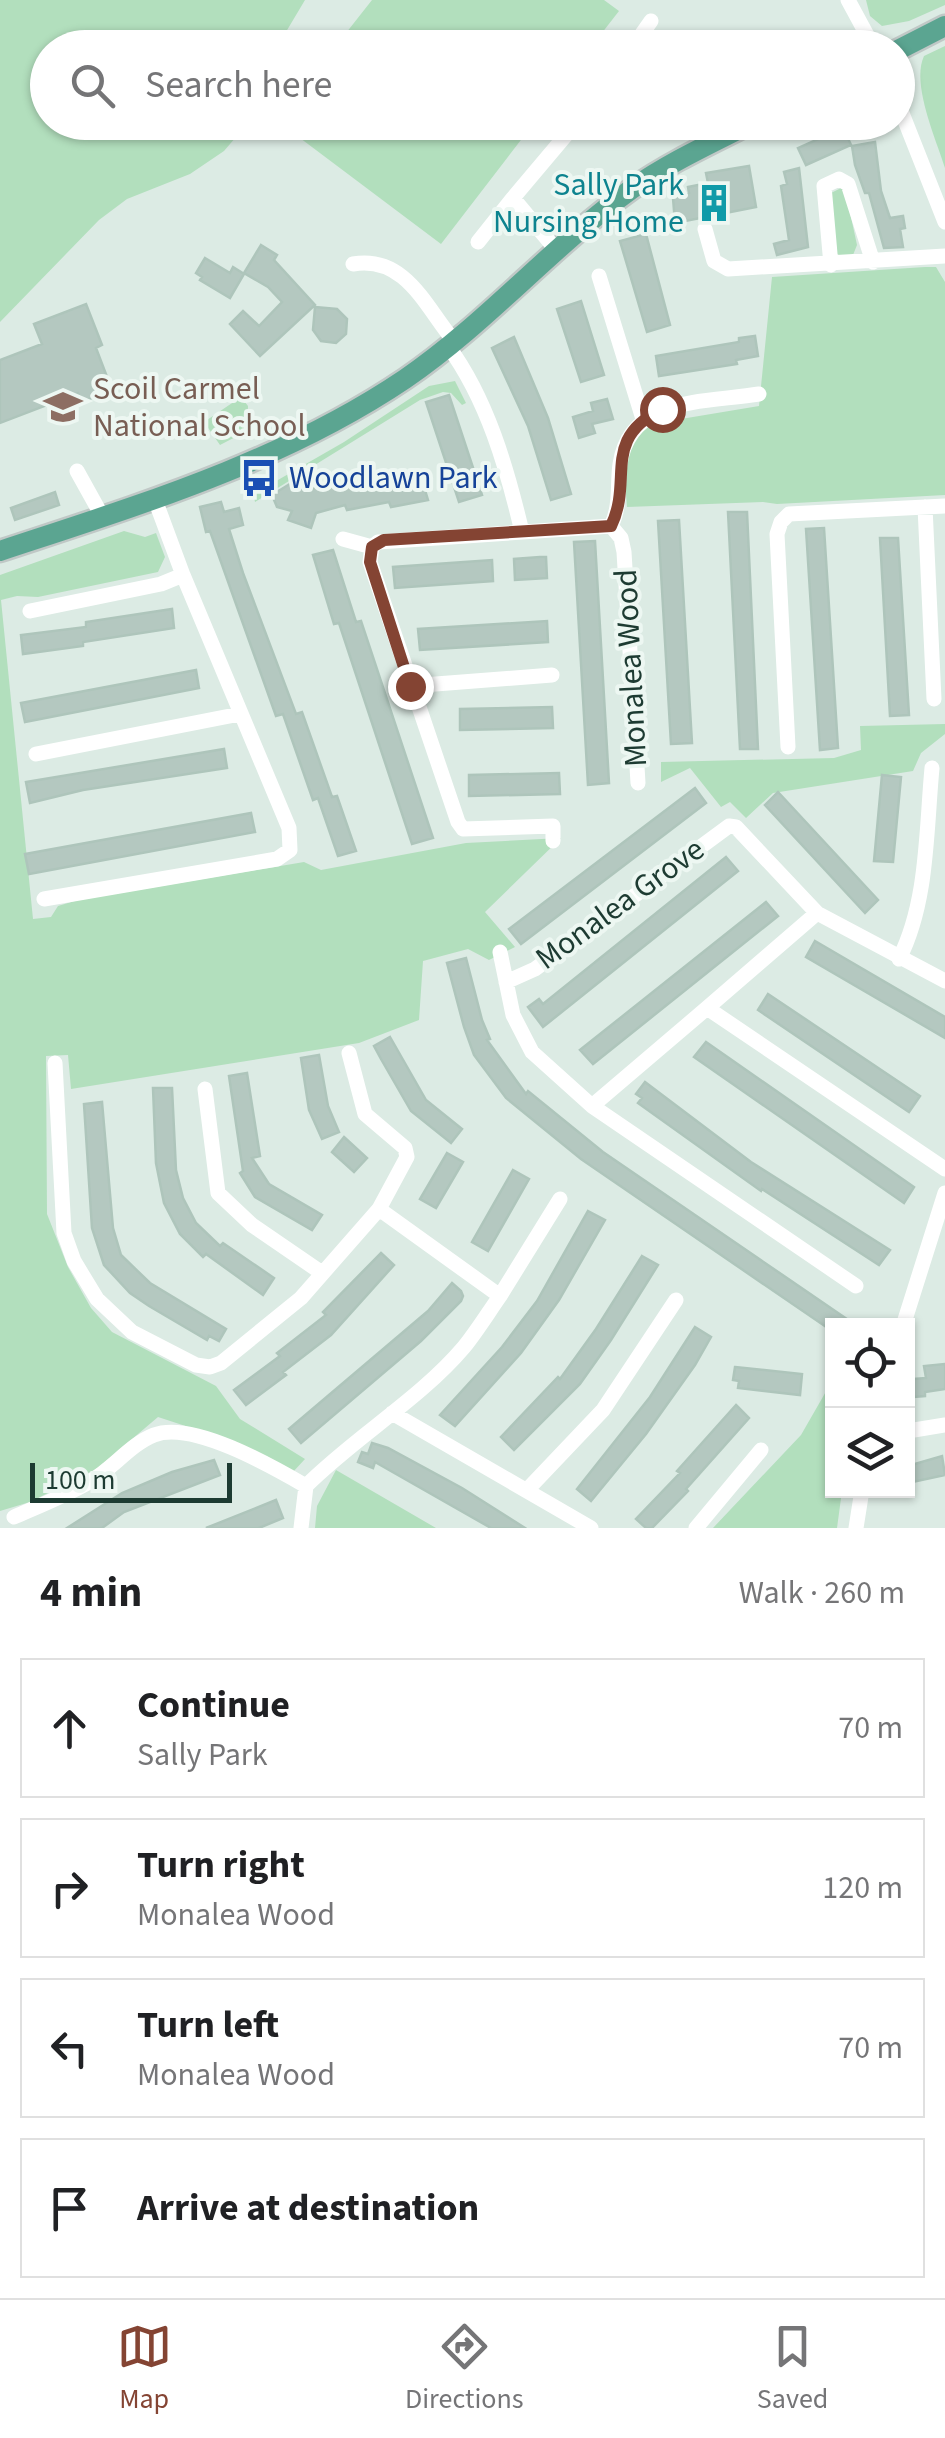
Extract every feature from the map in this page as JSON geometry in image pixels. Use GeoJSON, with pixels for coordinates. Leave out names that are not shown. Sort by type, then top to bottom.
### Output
{"type":"FeatureCollection","features":[{"type":"Feature","properties":{"kind":"main road"},"geometry":{"type":"LineString","coordinates":[[915,41],[945,26]]}},
{"type":"Feature","properties":{"kind":"main road"},"geometry":{"type":"LineString","coordinates":[[0,552],[260,460],[363,406],[451,344],[632,189],[717,140]]}},
{"type":"Feature","properties":{"kind":"street"},"geometry":{"type":"LineString","coordinates":[[848,0],[864,30]]}},
{"type":"Feature","properties":{"kind":"street"},"geometry":{"type":"LineString","coordinates":[[644,30],[650,21]]}},
{"type":"Feature","properties":{"kind":"street"},"geometry":{"type":"LineString","coordinates":[[478,242],[562,140]]}},
{"type":"Feature","properties":{"kind":"street"},"geometry":{"type":"LineString","coordinates":[[913,140],[945,222]]}},
{"type":"Feature","properties":{"kind":"street"},"geometry":{"type":"LineString","coordinates":[[831,265],[824,186],[839,178],[848,184],[872,262]]}},
{"type":"Feature","properties":{"kind":"street"},"geometry":{"type":"LineString","coordinates":[[513,198],[558,252]]}},
{"type":"Feature","properties":{"kind":"street"},"geometry":{"type":"LineString","coordinates":[[705,230],[714,261],[728,269],[945,256]]}},
{"type":"Feature","properties":{"kind":"street"},"geometry":{"type":"LineString","coordinates":[[353,264],[375,264],[408,279],[451,344],[471,378],[522,532]]}},
{"type":"Feature","properties":{"kind":"street"},"geometry":{"type":"LineString","coordinates":[[599,276],[643,418]]}},
{"type":"Feature","properties":{"kind":"street"},"geometry":{"type":"LineString","coordinates":[[611,526],[617,513],[619,467],[625,440],[643,418],[662,409],[758,394]]}},
{"type":"Feature","properties":{"kind":"street"},"geometry":{"type":"LineString","coordinates":[[78,471],[102,516]]}},
{"type":"Feature","properties":{"kind":"street"},"geometry":{"type":"LineString","coordinates":[[44,900],[277,859],[285,855],[292,842],[154,498]]}},
{"type":"Feature","properties":{"kind":"street"},"geometry":{"type":"LineString","coordinates":[[788,747],[780,522],[788,514],[945,506]]}},
{"type":"Feature","properties":{"kind":"street"},"geometry":{"type":"LineString","coordinates":[[924,507],[934,700]]}},
{"type":"Feature","properties":{"kind":"street","name":"Monalea Wood"},"geometry":{"type":"LineString","coordinates":[[343,539],[372,547],[384,540],[611,526],[621,538],[624,552],[638,783]]}},
{"type":"Feature","properties":{"kind":"street"},"geometry":{"type":"LineString","coordinates":[[372,547],[370,562],[410,686],[464,829],[553,826],[554,841]]}},
{"type":"Feature","properties":{"kind":"street"},"geometry":{"type":"LineString","coordinates":[[30,611],[161,584],[183,575]]}},
{"type":"Feature","properties":{"kind":"street"},"geometry":{"type":"LineString","coordinates":[[410,686],[552,676]]}},
{"type":"Feature","properties":{"kind":"street"},"geometry":{"type":"LineString","coordinates":[[36,754],[240,714]]}},
{"type":"Feature","properties":{"kind":"street"},"geometry":{"type":"LineString","coordinates":[[900,959],[914,923],[925,855],[932,768]]}},
{"type":"Feature","properties":{"kind":"street","name":"Monalea Grove"},"geometry":{"type":"LineString","coordinates":[[506,982],[535,969],[729,826],[736,826],[817,912],[945,982]]}},
{"type":"Feature","properties":{"kind":"street"},"geometry":{"type":"LineString","coordinates":[[592,1106],[817,912]]}},
{"type":"Feature","properties":{"kind":"street","name":"Monalea Grove"},"geometry":{"type":"LineString","coordinates":[[500,952],[513,1014],[532,1052],[592,1106],[856,1286]]}},
{"type":"Feature","properties":{"kind":"street"},"geometry":{"type":"LineString","coordinates":[[707,1008],[945,1169]]}},
{"type":"Feature","properties":{"kind":"street"},"geometry":{"type":"LineString","coordinates":[[55,1064],[64,1233],[74,1261],[97,1299],[132,1332],[196,1366],[210,1367],[221,1363],[301,1298],[379,1209],[408,1157],[405,1148],[365,1114],[350,1053]]}},
{"type":"Feature","properties":{"kind":"street"},"geometry":{"type":"LineString","coordinates":[[205,1090],[218,1192],[252,1226],[322,1273]]}},
{"type":"Feature","properties":{"kind":"street"},"geometry":{"type":"LineString","coordinates":[[905,1318],[945,1193]]}},
{"type":"Feature","properties":{"kind":"street"},"geometry":{"type":"LineString","coordinates":[[301,1528],[306,1486],[331,1460],[392,1413],[463,1348],[560,1199]]}},
{"type":"Feature","properties":{"kind":"street"},"geometry":{"type":"LineString","coordinates":[[379,1209],[500,1296]]}},
{"type":"Feature","properties":{"kind":"street"},"geometry":{"type":"LineString","coordinates":[[527,1490],[603,1410],[676,1300]]}},
{"type":"Feature","properties":{"kind":"street"},"geometry":{"type":"LineString","coordinates":[[392,1413],[591,1528]]}},
{"type":"Feature","properties":{"kind":"street"},"geometry":{"type":"LineString","coordinates":[[915,1430],[945,1425]]}},
{"type":"Feature","properties":{"kind":"street"},"geometry":{"type":"LineString","coordinates":[[14,1518],[93,1480],[153,1435],[172,1432],[197,1436],[253,1458],[306,1486]]}},
{"type":"Feature","properties":{"kind":"street"},"geometry":{"type":"LineString","coordinates":[[696,1528],[761,1450]]}},
{"type":"Feature","properties":{"kind":"street"},"geometry":{"type":"LineString","coordinates":[[856,1528],[861,1498]]}},
{"type":"Feature","properties":{"kind":"green space"},"geometry":{"type":"Polygon","coordinates":[[[0,0],[305,0],[287,30],[30,30],[30,140],[233,140],[190,174],[127,199],[99,220],[0,322],[0,0]]]}},
{"type":"Feature","properties":{"kind":"green space"},"geometry":{"type":"Polygon","coordinates":[[[372,0],[604,0],[619,11],[604,30],[348,30],[372,0]]]}},
{"type":"Feature","properties":{"kind":"green space"},"geometry":{"type":"Polygon","coordinates":[[[866,0],[945,0],[945,5],[909,21],[882,26],[870,16],[866,0]]]}},
{"type":"Feature","properties":{"kind":"green space"},"geometry":{"type":"Polygon","coordinates":[[[945,46],[945,168],[926,112],[921,68],[924,56],[945,46]]]}},
{"type":"Feature","properties":{"kind":"green space"},"geometry":{"type":"Polygon","coordinates":[[[303,140],[521,140],[441,244],[303,140]]]}},
{"type":"Feature","properties":{"kind":"green space"},"geometry":{"type":"Polygon","coordinates":[[[841,188],[846,194],[857,245],[853,255],[843,257],[837,254],[831,193],[841,188]]]}},
{"type":"Feature","properties":{"kind":"green space"},"geometry":{"type":"Polygon","coordinates":[[[936,267],[945,282],[945,495],[627,507],[624,469],[634,439],[651,424],[759,406],[772,277],[936,267]]]}},
{"type":"Feature","properties":{"kind":"green space"},"geometry":{"type":"Polygon","coordinates":[[[455,381],[466,403],[462,405],[451,393],[443,392],[420,400],[255,502],[253,491],[344,442],[429,386],[455,381]]]}},
{"type":"Feature","properties":{"kind":"green space"},"geometry":{"type":"Polygon","coordinates":[[[241,397],[248,406],[247,431],[220,445],[204,422],[241,397]]]}},
{"type":"Feature","properties":{"kind":"green space"},"geometry":{"type":"Polygon","coordinates":[[[124,531],[145,537],[156,533],[165,557],[158,572],[38,597],[1,600],[33,919],[51,917],[58,906],[78,900],[304,862],[321,870],[466,843],[561,838],[485,912],[515,947],[489,960],[468,949],[423,961],[419,1020],[359,1043],[71,1089],[68,1055],[46,1056],[47,1214],[68,1267],[91,1308],[112,1332],[216,1386],[240,1419],[305,1459],[293,1472],[216,1436],[158,1417],[98,1468],[30,1502],[0,1511],[0,575],[124,531]]]}},
{"type":"Feature","properties":{"kind":"green space"},"geometry":{"type":"Polygon","coordinates":[[[945,724],[945,734],[921,753],[913,771],[773,793],[746,818],[730,802],[721,807],[690,768],[661,782],[661,762],[834,758],[861,750],[860,726],[945,724]]]}},
{"type":"Feature","properties":{"kind":"green space"},"geometry":{"type":"Polygon","coordinates":[[[825,1393],[825,1498],[841,1498],[837,1528],[713,1528],[801,1435],[825,1393]]]}},
{"type":"Feature","properties":{"kind":"green space"},"geometry":{"type":"Polygon","coordinates":[[[336,1470],[436,1528],[315,1528],[317,1506],[336,1470]]]}},
{"type":"Feature","properties":{"kind":"building"},"geometry":{"type":"Polygon","coordinates":[[[816,140],[849,140],[851,145],[806,165],[798,148],[816,140]]]}},
{"type":"Feature","properties":{"kind":"building"},"geometry":{"type":"Polygon","coordinates":[[[875,142],[881,191],[890,218],[903,216],[903,247],[884,248],[869,193],[865,193],[855,165],[852,146],[875,142]]]}},
{"type":"Feature","properties":{"kind":"building","name":"Sally Park Nursing Home"},"geometry":{"type":"Polygon","coordinates":[[[749,166],[756,207],[675,223],[673,198],[689,193],[688,187],[708,183],[706,173],[749,166]]]}},
{"type":"Feature","properties":{"kind":"building"},"geometry":{"type":"Polygon","coordinates":[[[799,168],[808,247],[777,255],[774,244],[789,240],[781,186],[787,184],[784,172],[799,168]]]}},
{"type":"Feature","properties":{"kind":"building"},"geometry":{"type":"Polygon","coordinates":[[[646,234],[670,325],[647,332],[620,241],[646,234]]]}},
{"type":"Feature","properties":{"kind":"building"},"geometry":{"type":"Polygon","coordinates":[[[261,245],[277,255],[274,260],[315,305],[260,356],[230,324],[243,311],[259,326],[282,302],[268,287],[244,273],[261,245]]]}},
{"type":"Feature","properties":{"kind":"building"},"geometry":{"type":"Polygon","coordinates":[[[205,258],[230,273],[233,267],[244,274],[230,298],[200,280],[202,277],[196,273],[205,258]]]}},
{"type":"Feature","properties":{"kind":"building"},"geometry":{"type":"Polygon","coordinates":[[[581,301],[604,375],[581,382],[557,309],[581,301]]]}},
{"type":"Feature","properties":{"kind":"building"},"geometry":{"type":"Polygon","coordinates":[[[86,304],[102,345],[96,348],[112,390],[82,402],[78,393],[0,423],[0,360],[42,344],[34,324],[86,304]]]}},
{"type":"Feature","properties":{"kind":"building"},"geometry":{"type":"Polygon","coordinates":[[[315,307],[337,309],[347,319],[346,334],[336,343],[321,341],[313,330],[315,307]]]}},
{"type":"Feature","properties":{"kind":"building"},"geometry":{"type":"Polygon","coordinates":[[[755,336],[758,356],[736,360],[737,364],[659,376],[656,356],[755,336]]]}},
{"type":"Feature","properties":{"kind":"building"},"geometry":{"type":"Polygon","coordinates":[[[514,337],[548,418],[571,494],[551,500],[528,426],[492,348],[514,337]]]}},
{"type":"Feature","properties":{"kind":"building"},"geometry":{"type":"Polygon","coordinates":[[[449,395],[482,495],[459,502],[426,402],[449,395]]]}},
{"type":"Feature","properties":{"kind":"building"},"geometry":{"type":"Polygon","coordinates":[[[607,399],[613,419],[592,424],[595,433],[579,438],[573,417],[593,411],[591,403],[607,399]]]}},
{"type":"Feature","properties":{"kind":"building"},"geometry":{"type":"Polygon","coordinates":[[[306,474],[312,489],[333,483],[334,488],[355,482],[356,486],[376,480],[378,485],[399,479],[400,483],[421,477],[428,500],[347,510],[345,505],[316,513],[311,528],[288,520],[292,511],[277,507],[272,495],[306,474]]]}},
{"type":"Feature","properties":{"kind":"building"},"geometry":{"type":"Polygon","coordinates":[[[55,492],[59,505],[15,520],[11,508],[55,492]]]}},
{"type":"Feature","properties":{"kind":"building"},"geometry":{"type":"Polygon","coordinates":[[[221,502],[224,512],[239,508],[243,525],[229,529],[243,573],[296,714],[302,712],[356,851],[338,856],[318,798],[313,800],[283,714],[276,716],[210,531],[206,532],[200,507],[221,502]]]}},
{"type":"Feature","properties":{"kind":"building"},"geometry":{"type":"Polygon","coordinates":[[[728,512],[747,512],[758,749],[740,749],[728,512]]]}},
{"type":"Feature","properties":{"kind":"building"},"geometry":{"type":"Polygon","coordinates":[[[679,520],[692,743],[671,744],[658,521],[679,520]]]}},
{"type":"Feature","properties":{"kind":"building"},"geometry":{"type":"Polygon","coordinates":[[[824,528],[838,748],[820,750],[806,529],[824,528]]]}},
{"type":"Feature","properties":{"kind":"building"},"geometry":{"type":"Polygon","coordinates":[[[880,538],[898,538],[909,715],[890,716],[880,538]]]}},
{"type":"Feature","properties":{"kind":"building"},"geometry":{"type":"Polygon","coordinates":[[[595,541],[609,783],[588,785],[574,542],[595,541]]]}},
{"type":"Feature","properties":{"kind":"building"},"geometry":{"type":"Polygon","coordinates":[[[333,550],[356,622],[361,621],[433,838],[412,844],[339,623],[334,624],[313,555],[333,550]]]}},
{"type":"Feature","properties":{"kind":"building"},"geometry":{"type":"Polygon","coordinates":[[[546,557],[547,578],[515,580],[514,559],[546,557]]]}},
{"type":"Feature","properties":{"kind":"building"},"geometry":{"type":"Polygon","coordinates":[[[492,560],[493,581],[395,588],[393,567],[492,560]]]}},
{"type":"Feature","properties":{"kind":"building"},"geometry":{"type":"Polygon","coordinates":[[[172,609],[174,628],[23,654],[21,635],[86,627],[86,622],[172,609]]]}},
{"type":"Feature","properties":{"kind":"building"},"geometry":{"type":"Polygon","coordinates":[[[547,621],[548,642],[420,650],[418,629],[547,621]]]}},
{"type":"Feature","properties":{"kind":"building"},"geometry":{"type":"Polygon","coordinates":[[[196,670],[199,688],[25,722],[21,703],[196,670]]]}},
{"type":"Feature","properties":{"kind":"building"},"geometry":{"type":"Polygon","coordinates":[[[552,707],[553,728],[460,730],[460,709],[552,707]]]}},
{"type":"Feature","properties":{"kind":"building"},"geometry":{"type":"Polygon","coordinates":[[[224,749],[227,768],[83,790],[30,803],[26,782],[224,749]]]}},
{"type":"Feature","properties":{"kind":"building"},"geometry":{"type":"Polygon","coordinates":[[[559,773],[560,794],[469,796],[469,775],[559,773]]]}},
{"type":"Feature","properties":{"kind":"building"},"geometry":{"type":"Polygon","coordinates":[[[882,775],[901,777],[893,862],[874,861],[882,775]]]}},
{"type":"Feature","properties":{"kind":"building"},"geometry":{"type":"Polygon","coordinates":[[[695,788],[706,803],[521,944],[509,929],[695,788]]]}},
{"type":"Feature","properties":{"kind":"building"},"geometry":{"type":"Polygon","coordinates":[[[778,792],[878,900],[865,913],[765,805],[778,792]]]}},
{"type":"Feature","properties":{"kind":"building"},"geometry":{"type":"Polygon","coordinates":[[[251,813],[255,832],[29,874],[25,854],[251,813]]]}},
{"type":"Feature","properties":{"kind":"building"},"geometry":{"type":"Polygon","coordinates":[[[726,857],[738,871],[543,1027],[528,1007],[539,999],[543,1004],[726,857]]]}},
{"type":"Feature","properties":{"kind":"building"},"geometry":{"type":"Polygon","coordinates":[[[766,902],[778,916],[593,1064],[580,1050],[766,902]]]}},
{"type":"Feature","properties":{"kind":"building"},"geometry":{"type":"Polygon","coordinates":[[[815,941],[945,1017],[945,1038],[806,957],[815,941]]]}},
{"type":"Feature","properties":{"kind":"building"},"geometry":{"type":"Polygon","coordinates":[[[466,958],[490,1039],[487,1040],[526,1094],[528,1091],[603,1152],[845,1318],[825,1318],[825,1326],[581,1159],[506,1098],[474,1055],[447,963],[466,958]]]}},
{"type":"Feature","properties":{"kind":"building"},"geometry":{"type":"Polygon","coordinates":[[[768,994],[920,1096],[909,1112],[758,1010],[768,994]]]}},
{"type":"Feature","properties":{"kind":"building"},"geometry":{"type":"Polygon","coordinates":[[[390,1037],[426,1100],[462,1129],[451,1143],[411,1111],[381,1059],[374,1046],[390,1037]]]}},
{"type":"Feature","properties":{"kind":"building"},"geometry":{"type":"Polygon","coordinates":[[[706,1042],[914,1187],[904,1203],[694,1057],[706,1042]]]}},
{"type":"Feature","properties":{"kind":"building"},"geometry":{"type":"Polygon","coordinates":[[[319,1055],[328,1106],[339,1132],[322,1139],[309,1110],[301,1058],[319,1055]]]}},
{"type":"Feature","properties":{"kind":"building"},"geometry":{"type":"Polygon","coordinates":[[[247,1073],[260,1156],[252,1158],[269,1184],[322,1215],[312,1230],[255,1197],[240,1173],[243,1171],[229,1076],[247,1073]]]}},
{"type":"Feature","properties":{"kind":"building"},"geometry":{"type":"Polygon","coordinates":[[[645,1082],[751,1162],[890,1250],[879,1265],[761,1191],[638,1103],[642,1098],[636,1094],[645,1082]]]}},
{"type":"Feature","properties":{"kind":"building"},"geometry":{"type":"Polygon","coordinates":[[[153,1088],[172,1088],[176,1170],[183,1198],[196,1223],[220,1246],[223,1243],[274,1278],[263,1295],[206,1254],[203,1257],[180,1234],[164,1203],[156,1163],[153,1088]]]}},
{"type":"Feature","properties":{"kind":"building"},"geometry":{"type":"Polygon","coordinates":[[[102,1102],[113,1228],[121,1255],[150,1283],[226,1329],[219,1341],[209,1336],[207,1340],[149,1306],[130,1293],[104,1265],[92,1228],[84,1104],[102,1102]]]}},
{"type":"Feature","properties":{"kind":"building"},"geometry":{"type":"Polygon","coordinates":[[[344,1137],[367,1158],[354,1172],[332,1152],[344,1137]]]}},
{"type":"Feature","properties":{"kind":"building"},"geometry":{"type":"Polygon","coordinates":[[[447,1153],[463,1162],[436,1208],[420,1199],[447,1153]]]}},
{"type":"Feature","properties":{"kind":"building"},"geometry":{"type":"Polygon","coordinates":[[[513,1170],[529,1179],[488,1251],[472,1242],[513,1170]]]}},
{"type":"Feature","properties":{"kind":"building"},"geometry":{"type":"Polygon","coordinates":[[[588,1211],[605,1220],[559,1300],[521,1353],[455,1426],[440,1415],[502,1347],[537,1301],[588,1211]]]}},
{"type":"Feature","properties":{"kind":"building"},"geometry":{"type":"Polygon","coordinates":[[[381,1253],[394,1265],[331,1335],[246,1405],[234,1390],[326,1315],[323,1312],[381,1253]]]}},
{"type":"Feature","properties":{"kind":"building"},"geometry":{"type":"Polygon","coordinates":[[[642,1256],[658,1265],[611,1340],[580,1384],[514,1450],[501,1437],[560,1379],[642,1256]]]}},
{"type":"Feature","properties":{"kind":"building"},"geometry":{"type":"Polygon","coordinates":[[[452,1283],[461,1291],[461,1301],[421,1341],[301,1443],[289,1429],[428,1311],[452,1283]]]}},
{"type":"Feature","properties":{"kind":"building"},"geometry":{"type":"Polygon","coordinates":[[[695,1327],[711,1337],[695,1365],[591,1501],[577,1489],[650,1397],[695,1327]]]}},
{"type":"Feature","properties":{"kind":"building"},"geometry":{"type":"Polygon","coordinates":[[[945,1364],[945,1389],[915,1397],[915,1379],[926,1378],[924,1366],[945,1364]]]}},
{"type":"Feature","properties":{"kind":"building"},"geometry":{"type":"Polygon","coordinates":[[[735,1367],[802,1374],[800,1395],[738,1388],[739,1381],[733,1380],[735,1367]]]}},
{"type":"Feature","properties":{"kind":"building"},"geometry":{"type":"Polygon","coordinates":[[[736,1405],[749,1418],[688,1491],[652,1528],[646,1528],[636,1519],[736,1405]]]}},
{"type":"Feature","properties":{"kind":"building"},"geometry":{"type":"Polygon","coordinates":[[[372,1443],[462,1488],[525,1528],[491,1528],[375,1462],[373,1468],[358,1462],[362,1452],[368,1454],[372,1443]]]}},
{"type":"Feature","properties":{"kind":"building"},"geometry":{"type":"Polygon","coordinates":[[[942,1456],[945,1475],[915,1481],[915,1464],[942,1456]]]}},
{"type":"Feature","properties":{"kind":"building"},"geometry":{"type":"Polygon","coordinates":[[[214,1460],[220,1475],[124,1512],[102,1528],[67,1528],[122,1493],[214,1460]]]}},
{"type":"Feature","properties":{"kind":"building"},"geometry":{"type":"Polygon","coordinates":[[[276,1500],[283,1518],[259,1528],[206,1528],[276,1500]]]}},
{"type":"Feature","properties":{"kind":"place","name":"Sally Park Nursing Home"},"geometry":{"type":"Point","coordinates":[714,203]}},
{"type":"Feature","properties":{"kind":"place","name":"Scoil Carmel National School"},"geometry":{"type":"Point","coordinates":[63,407]}},
{"type":"Feature","properties":{"kind":"place","name":"Woodlawn Park"},"geometry":{"type":"Point","coordinates":[259,478]}},
{"type":"Feature","properties":{"kind":"route"},"geometry":{"type":"LineString","coordinates":[[410,686],[370,562],[372,547],[384,540],[611,526],[617,513],[619,467],[625,440],[643,418],[662,409]]}}]}
